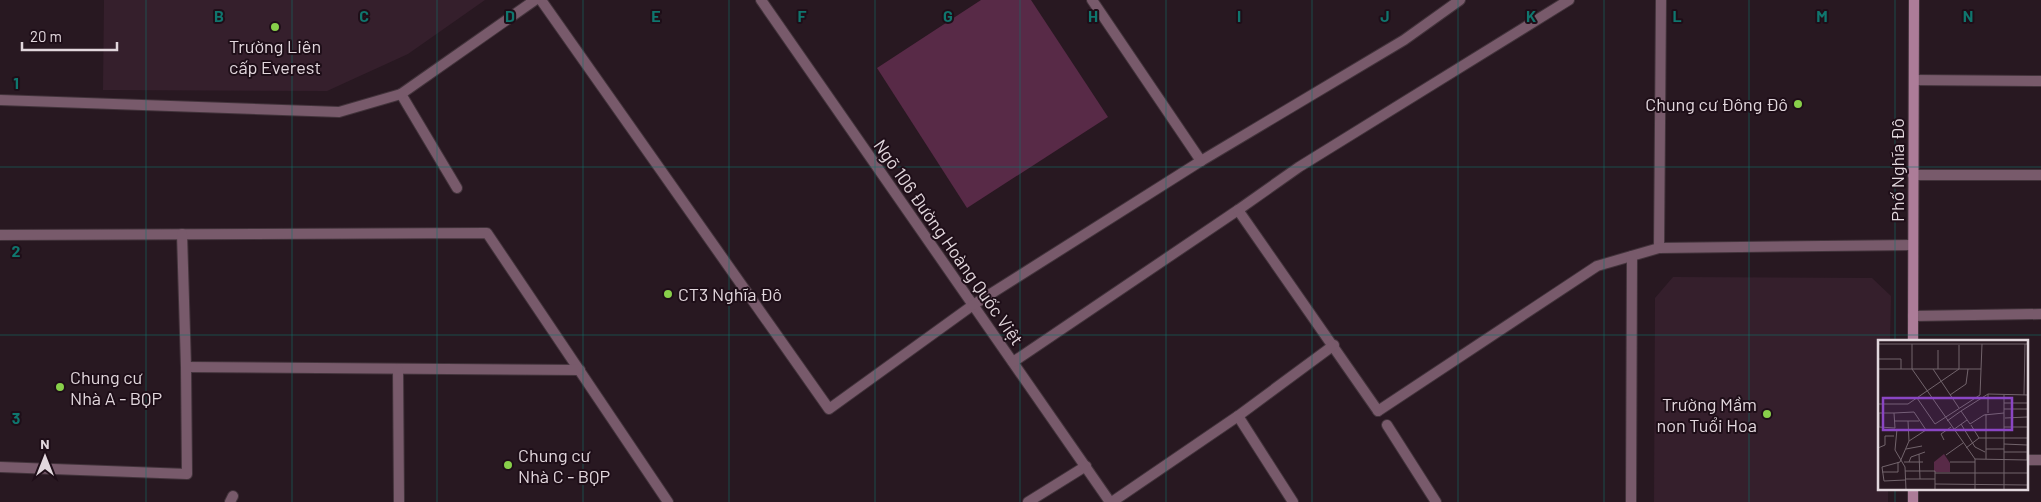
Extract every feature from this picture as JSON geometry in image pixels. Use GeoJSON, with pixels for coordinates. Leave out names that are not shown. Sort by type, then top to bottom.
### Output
{"type":"FeatureCollection","features":[{"type":"Feature","properties":{"kind":"street"},"geometry":{"type":"LineString","coordinates":[[0,100],[339,112],[401,94],[535,0]]}},
{"type":"Feature","properties":{"kind":"street"},"geometry":{"type":"LineString","coordinates":[[540,0],[829,409],[973,305],[1201,161],[1404,40],[1460,0]]}},
{"type":"Feature","properties":{"kind":"street","name":"Ngõ 106 Đường Hoàng Quốc Việt"},"geometry":{"type":"LineString","coordinates":[[761,0],[1111,502]]}},
{"type":"Feature","properties":{"kind":"street"},"geometry":{"type":"LineString","coordinates":[[1092,0],[1201,161]]}},
{"type":"Feature","properties":{"kind":"street"},"geometry":{"type":"LineString","coordinates":[[1013,362],[1300,167],[1569,0]]}},
{"type":"Feature","properties":{"kind":"street"},"geometry":{"type":"LineString","coordinates":[[1660,248],[1661,0]]}},
{"type":"Feature","properties":{"kind":"street","name":"Phố Nghĩa Đô"},"geometry":{"type":"LineString","coordinates":[[1913,340],[1914,0]]}},
{"type":"Feature","properties":{"kind":"street"},"geometry":{"type":"LineString","coordinates":[[1914,80],[2041,81]]}},
{"type":"Feature","properties":{"kind":"street"},"geometry":{"type":"LineString","coordinates":[[401,94],[457,188]]}},
{"type":"Feature","properties":{"kind":"street"},"geometry":{"type":"LineString","coordinates":[[1913,175],[2041,175]]}},
{"type":"Feature","properties":{"kind":"street"},"geometry":{"type":"LineString","coordinates":[[1238,210],[1334,345],[1378,411],[1597,266],[1660,248],[1913,245]]}},
{"type":"Feature","properties":{"kind":"street"},"geometry":{"type":"LineString","coordinates":[[0,236],[487,233],[668,502]]}},
{"type":"Feature","properties":{"kind":"street"},"geometry":{"type":"LineString","coordinates":[[0,468],[187,474],[182,234]]}},
{"type":"Feature","properties":{"kind":"street"},"geometry":{"type":"LineString","coordinates":[[1631,502],[1632,256]]}},
{"type":"Feature","properties":{"kind":"street"},"geometry":{"type":"LineString","coordinates":[[1913,316],[2041,314]]}},
{"type":"Feature","properties":{"kind":"street"},"geometry":{"type":"LineString","coordinates":[[1111,502],[1238,416],[1334,345]]}},
{"type":"Feature","properties":{"kind":"street"},"geometry":{"type":"LineString","coordinates":[[186,367],[580,370]]}},
{"type":"Feature","properties":{"kind":"street"},"geometry":{"type":"LineString","coordinates":[[398,369],[399,502]]}},
{"type":"Feature","properties":{"kind":"street"},"geometry":{"type":"LineString","coordinates":[[1238,416],[1293,502]]}},
{"type":"Feature","properties":{"kind":"street"},"geometry":{"type":"LineString","coordinates":[[1387,425],[1436,502]]}},
{"type":"Feature","properties":{"kind":"street"},"geometry":{"type":"LineString","coordinates":[[2028,460],[2041,460]]}},
{"type":"Feature","properties":{"kind":"street"},"geometry":{"type":"LineString","coordinates":[[1028,502],[1086,466]]}},
{"type":"Feature","properties":{"kind":"shaded area","name":"Trường Liên cấp Everest"},"geometry":{"type":"Polygon","coordinates":[[[104,0],[485,0],[408,54],[327,91],[103,90],[104,0]]]}},
{"type":"Feature","properties":{"kind":"shaded area"},"geometry":{"type":"Polygon","coordinates":[[[981,0],[1031,0],[1108,117],[967,208],[877,68],[981,0]]]}},
{"type":"Feature","properties":{"kind":"shaded area","name":"Trường Mầm non Tuổi Hoa"},"geometry":{"type":"Polygon","coordinates":[[[1673,277],[1872,278],[1891,296],[1890,340],[1878,340],[1878,490],[1888,490],[1888,502],[1654,502],[1655,298],[1673,277]]]}},
{"type":"Feature","properties":{"kind":"place","name":"Trường Liên cấp Everest"},"geometry":{"type":"Point","coordinates":[275,27]}},
{"type":"Feature","properties":{"kind":"place","name":"Chung cư Đông Đô"},"geometry":{"type":"Point","coordinates":[1798,104]}},
{"type":"Feature","properties":{"kind":"place","name":"CT3 Nghĩa Đô"},"geometry":{"type":"Point","coordinates":[668,294]}},
{"type":"Feature","properties":{"kind":"place","name":"Chung cư Nhà A - BQP"},"geometry":{"type":"Point","coordinates":[60,387]}},
{"type":"Feature","properties":{"kind":"place","name":"Trường Mầm non Tuổi Hoa"},"geometry":{"type":"Point","coordinates":[1767,414]}},
{"type":"Feature","properties":{"kind":"place","name":"Chung cư Nhà C - BQP"},"geometry":{"type":"Point","coordinates":[508,465]}}]}
